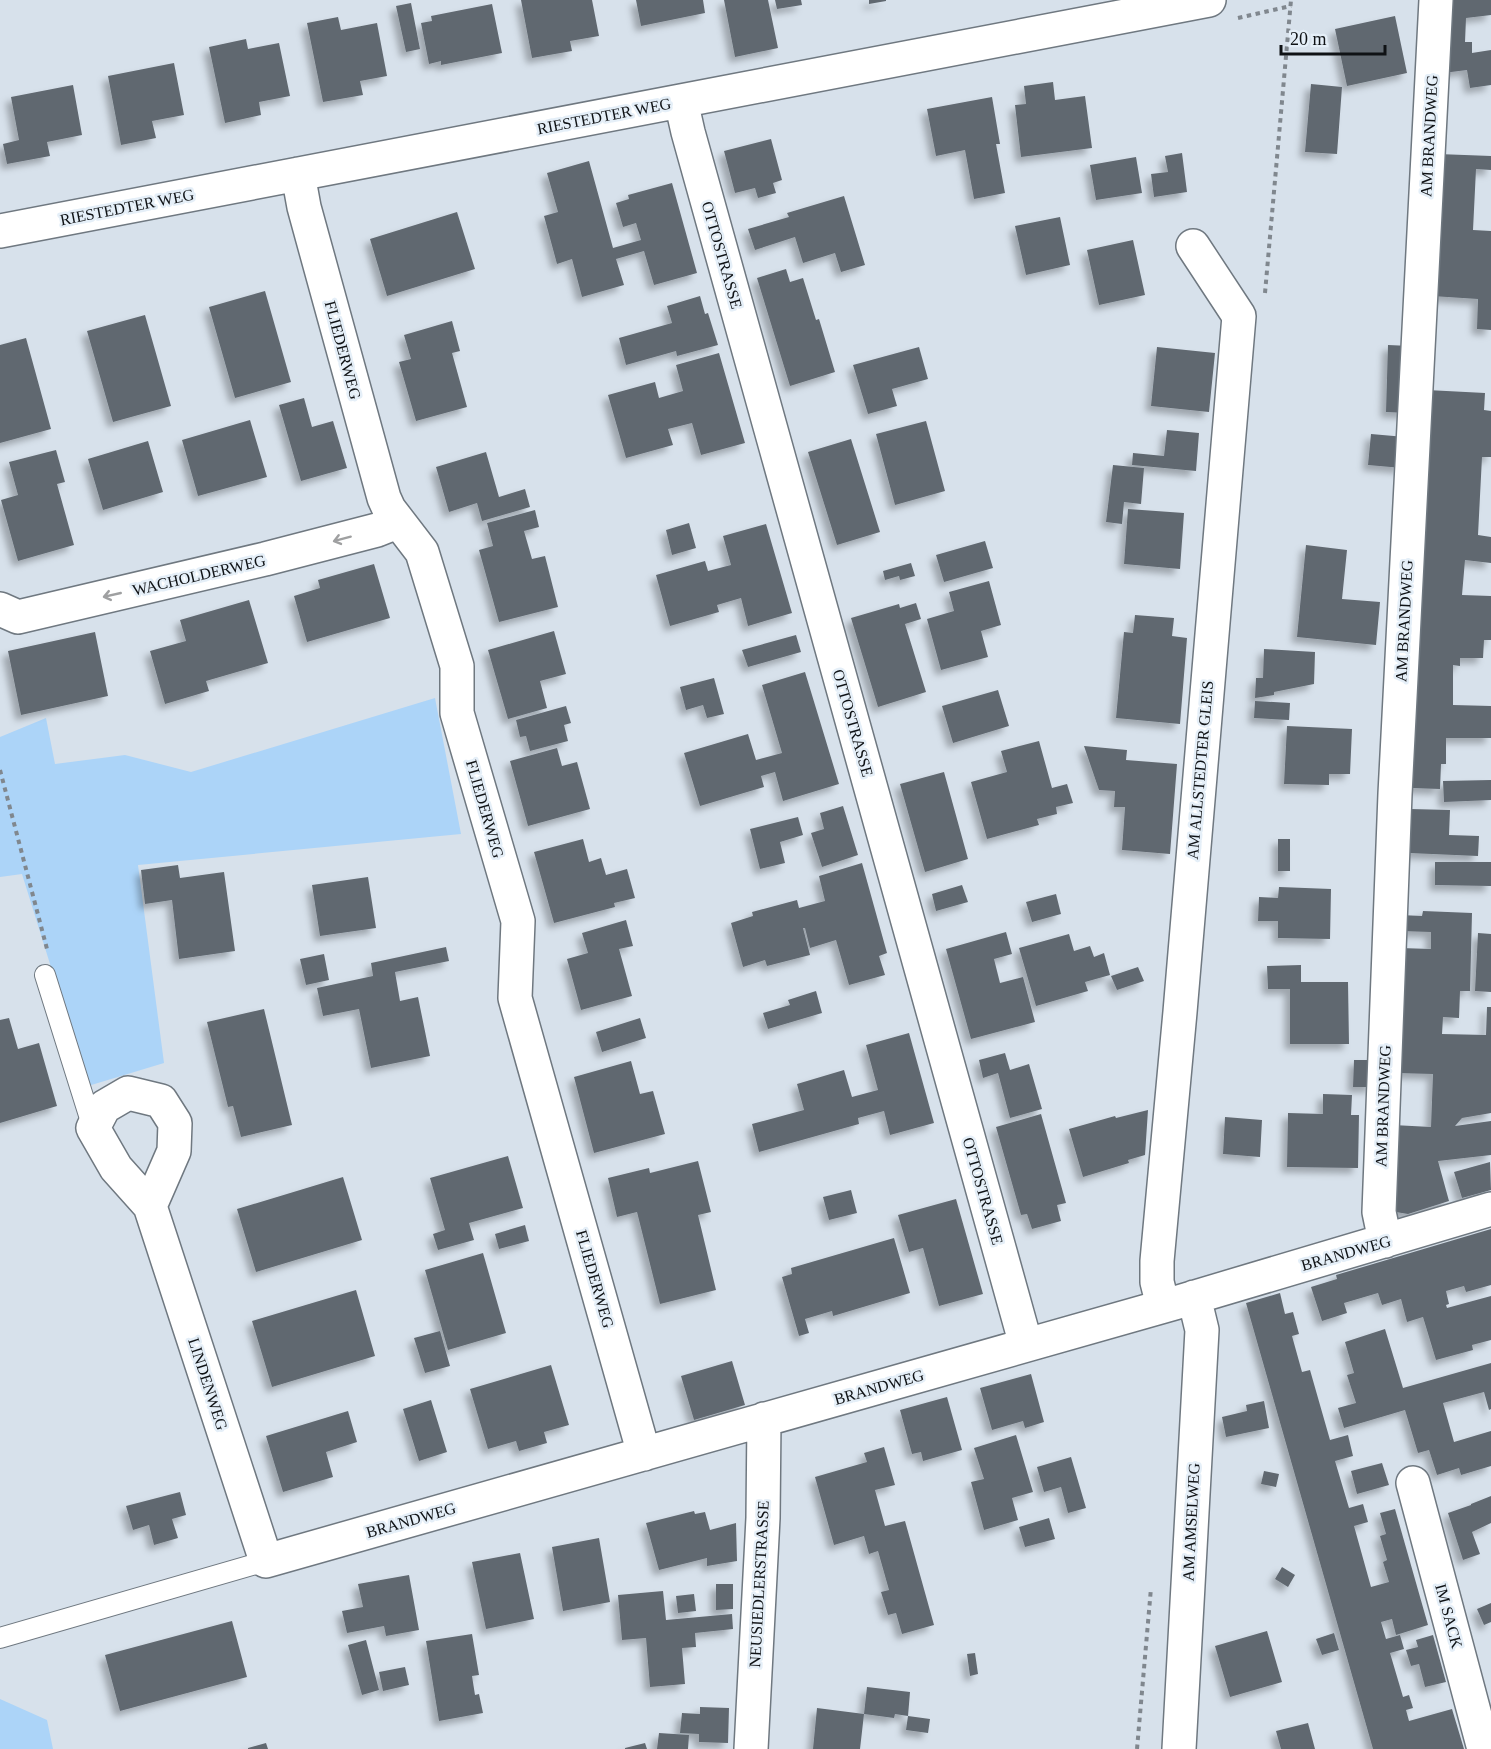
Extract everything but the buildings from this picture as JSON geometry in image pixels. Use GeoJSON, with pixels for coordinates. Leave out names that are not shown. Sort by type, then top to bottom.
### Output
{"type":"FeatureCollection","features":[{"type":"Feature","properties":{"kind":"street","name":"RIESTEDTER WEG"},"geometry":{"type":"LineString","coordinates":[[0,231],[1209,0]]}},
{"type":"Feature","properties":{"kind":"street","name":"AM BRANDWEG"},"geometry":{"type":"LineString","coordinates":[[1385,1241],[1379,1212],[1395,794],[1436,0]]}},
{"type":"Feature","properties":{"kind":"street","name":"OTTOSTRASSE"},"geometry":{"type":"LineString","coordinates":[[681,101],[1026,1345]]}},
{"type":"Feature","properties":{"kind":"street","name":"FLIEDERWEG"},"geometry":{"type":"LineString","coordinates":[[298,174],[304,207],[384,498],[396,519],[422,552],[457,666],[457,713],[518,921],[515,998],[644,1454]]}},
{"type":"Feature","properties":{"kind":"street","name":"AM ALLSTEDTER GLEIS"},"geometry":{"type":"LineString","coordinates":[[1163,1306],[1157,1282],[1156,1261],[1180,1012],[1239,316],[1193,246]]}},
{"type":"Feature","properties":{"kind":"street","name":"WACHOLDERWEG"},"geometry":{"type":"LineString","coordinates":[[0,609],[18,618],[264,560],[377,530],[396,519]]}},
{"type":"Feature","properties":{"kind":"street"},"geometry":{"type":"LineString","coordinates":[[93,1128],[104,1107],[128,1093],[161,1101],[175,1123],[174,1151],[150,1206]]}},
{"type":"Feature","properties":{"kind":"street","name":"LINDENWEG"},"geometry":{"type":"LineString","coordinates":[[93,1128],[116,1168],[150,1206],[266,1561]]}},
{"type":"Feature","properties":{"kind":"street","name":"BRANDWEG"},"geometry":{"type":"LineString","coordinates":[[266,1561],[1163,1306],[1491,1209]]}},
{"type":"Feature","properties":{"kind":"street","name":"AM AMSELWEG"},"geometry":{"type":"LineString","coordinates":[[1179,1749],[1202,1330],[1194,1297]]}},
{"type":"Feature","properties":{"kind":"street","name":"NEUSIEDLERSTRASSE"},"geometry":{"type":"LineString","coordinates":[[751,1749],[763,1518],[764,1419]]}},
{"type":"Feature","properties":{"kind":"street","name":"IM SACK"},"geometry":{"type":"LineString","coordinates":[[1413,1483],[1484,1749]]}},
{"type":"Feature","properties":{"kind":"lane"},"geometry":{"type":"LineString","coordinates":[[45,975],[93,1128]]}},
{"type":"Feature","properties":{"kind":"lane"},"geometry":{"type":"LineString","coordinates":[[0,1638],[266,1561]]}},
{"type":"Feature","properties":{"kind":"path"},"geometry":{"type":"LineString","coordinates":[[1291,0],[1291,13]]}},
{"type":"Feature","properties":{"kind":"path"},"geometry":{"type":"LineString","coordinates":[[0,770],[51,963],[45,975]]}},
{"type":"Feature","properties":{"kind":"shaded area"},"geometry":{"type":"Polygon","coordinates":[[[435,698],[461,834],[138,865],[164,1063],[88,1086],[22,874],[0,877],[0,737],[46,718],[55,764],[125,755],[191,772],[435,698]]]}},
{"type":"Feature","properties":{"kind":"shaded area"},"geometry":{"type":"Polygon","coordinates":[[[0,1699],[47,1720],[53,1749],[0,1749],[0,1699]]]}}]}
